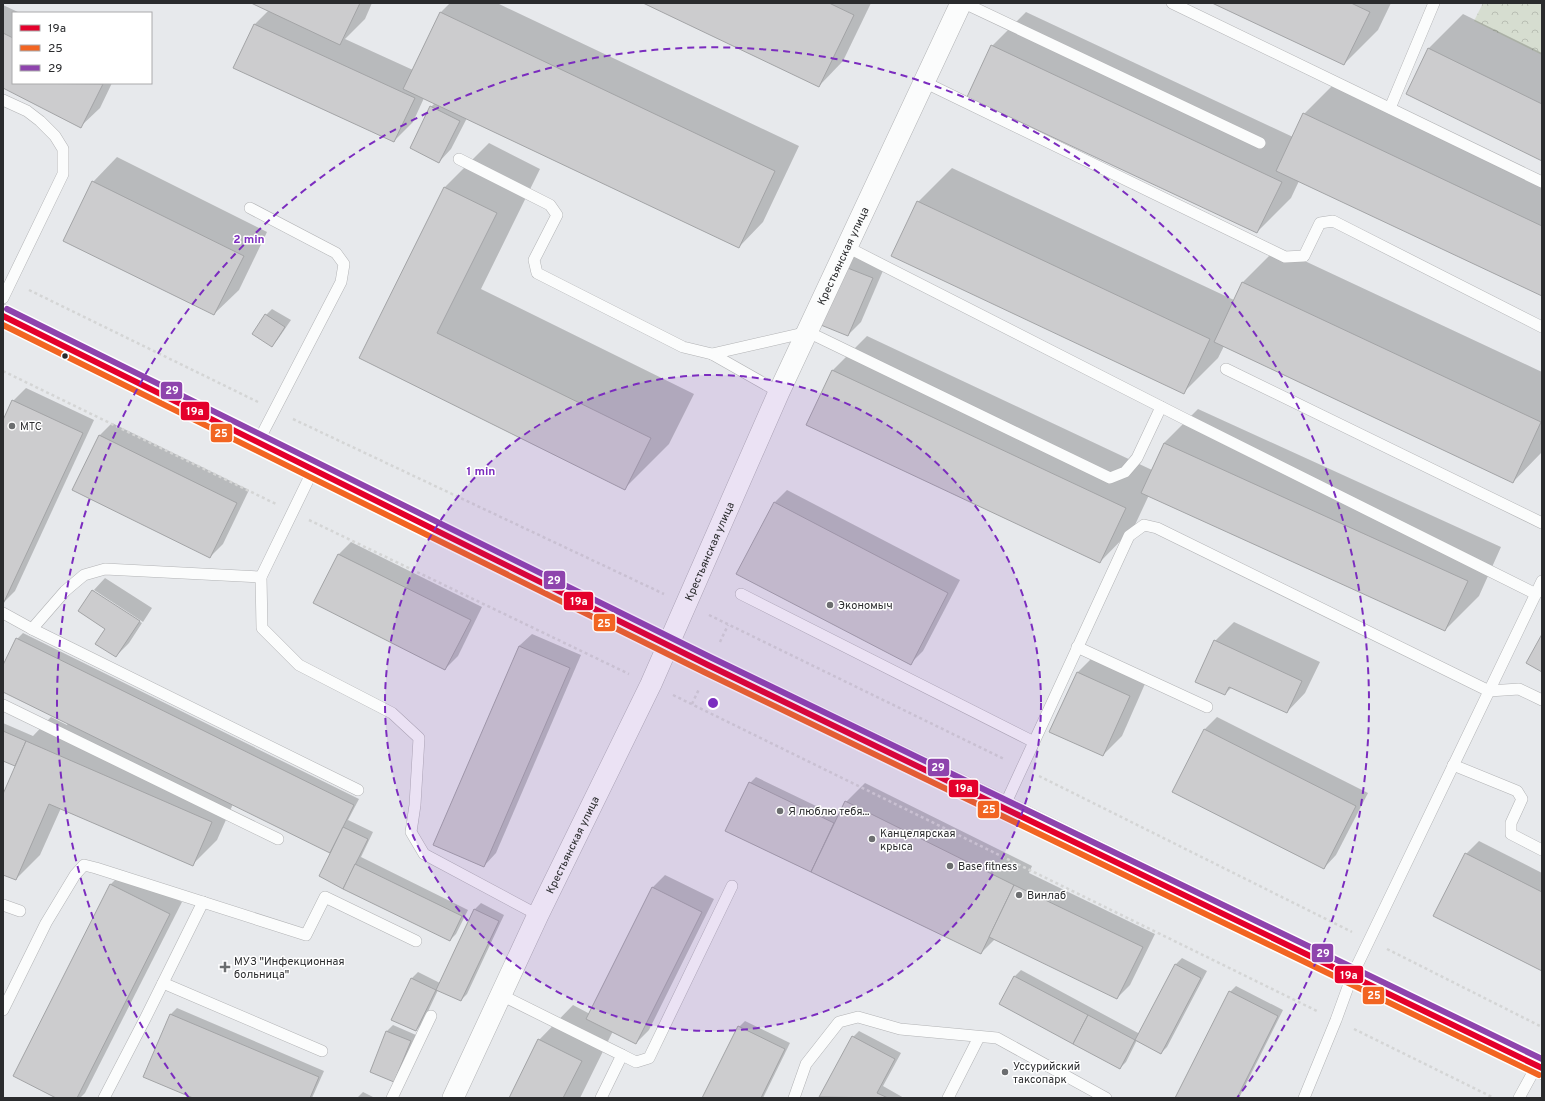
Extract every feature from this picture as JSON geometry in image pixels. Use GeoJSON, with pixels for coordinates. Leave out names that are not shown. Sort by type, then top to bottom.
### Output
{"type":"FeatureCollection","features":[{"type":"Feature","properties":{"kind":"highway"},"geometry":{"type":"LineString","coordinates":[[3,316],[708,665],[1004,806],[1539,1067]]}},
{"type":"Feature","properties":{"kind":"street","name":"Крестьянская улица"},"geometry":{"type":"LineString","coordinates":[[453,1098],[538,914],[668,645],[779,392],[924,82],[963,3]]}},
{"type":"Feature","properties":{"kind":"lane"},"geometry":{"type":"LineString","coordinates":[[963,3],[1260,143]]}},
{"type":"Feature","properties":{"kind":"lane"},"geometry":{"type":"LineString","coordinates":[[1172,3],[1542,182]]}},
{"type":"Feature","properties":{"kind":"lane"},"geometry":{"type":"LineString","coordinates":[[1390,108],[1434,3]]}},
{"type":"Feature","properties":{"kind":"lane"},"geometry":{"type":"LineString","coordinates":[[924,82],[1285,257],[1304,256],[1320,223],[1333,221],[1542,327]]}},
{"type":"Feature","properties":{"kind":"lane"},"geometry":{"type":"LineString","coordinates":[[3,100],[27,111],[56,136],[63,148],[63,174],[3,298]]}},
{"type":"Feature","properties":{"kind":"lane"},"geometry":{"type":"LineString","coordinates":[[459,159],[550,205],[557,215],[534,260],[537,273],[682,347],[712,354],[779,392]]}},
{"type":"Feature","properties":{"kind":"lane"},"geometry":{"type":"LineString","coordinates":[[250,208],[336,253],[344,264],[341,282],[258,442]]}},
{"type":"Feature","properties":{"kind":"lane"},"geometry":{"type":"LineString","coordinates":[[847,247],[1161,407],[1536,594]]}},
{"type":"Feature","properties":{"kind":"lane"},"geometry":{"type":"LineString","coordinates":[[712,354],[808,332],[1110,478],[1125,472],[1136,458],[1161,407]]}},
{"type":"Feature","properties":{"kind":"lane"},"geometry":{"type":"LineString","coordinates":[[1226,369],[1542,523]]}},
{"type":"Feature","properties":{"kind":"lane"},"geometry":{"type":"LineString","coordinates":[[313,470],[261,577],[262,628],[299,665],[392,713],[419,738],[415,806],[411,832],[424,854],[538,914]]}},
{"type":"Feature","properties":{"kind":"lane"},"geometry":{"type":"LineString","coordinates":[[1004,806],[1129,536],[1144,525],[1164,531],[1489,691],[1519,689],[1542,700]]}},
{"type":"Feature","properties":{"kind":"lane"},"geometry":{"type":"LineString","coordinates":[[32,629],[65,591],[84,575],[105,569],[261,577]]}},
{"type":"Feature","properties":{"kind":"lane"},"geometry":{"type":"LineString","coordinates":[[1304,1098],[1336,1020],[1352,976],[1542,582]]}},
{"type":"Feature","properties":{"kind":"lane"},"geometry":{"type":"LineString","coordinates":[[741,594],[1034,742]]}},
{"type":"Feature","properties":{"kind":"lane"},"geometry":{"type":"LineString","coordinates":[[3,613],[32,629],[358,790]]}},
{"type":"Feature","properties":{"kind":"lane"},"geometry":{"type":"LineString","coordinates":[[1077,647],[1207,707]]}},
{"type":"Feature","properties":{"kind":"lane"},"geometry":{"type":"LineString","coordinates":[[3,705],[278,839]]}},
{"type":"Feature","properties":{"kind":"lane"},"geometry":{"type":"LineString","coordinates":[[1453,765],[1517,791],[1522,799],[1511,823],[1510,834],[1542,850]]}},
{"type":"Feature","properties":{"kind":"lane"},"geometry":{"type":"LineString","coordinates":[[3,1010],[46,923],[75,875],[84,865],[306,935],[325,897],[416,941]]}},
{"type":"Feature","properties":{"kind":"lane"},"geometry":{"type":"LineString","coordinates":[[501,995],[636,1062],[649,1058],[732,886]]}},
{"type":"Feature","properties":{"kind":"lane"},"geometry":{"type":"LineString","coordinates":[[104,1098],[203,902]]}},
{"type":"Feature","properties":{"kind":"lane"},"geometry":{"type":"LineString","coordinates":[[3,905],[20,911]]}},
{"type":"Feature","properties":{"kind":"lane"},"geometry":{"type":"LineString","coordinates":[[163,983],[322,1051]]}},
{"type":"Feature","properties":{"kind":"lane"},"geometry":{"type":"LineString","coordinates":[[392,1098],[431,1016]]}},
{"type":"Feature","properties":{"kind":"lane"},"geometry":{"type":"LineString","coordinates":[[794,1098],[806,1064],[839,1022],[858,1017],[900,1029],[997,1038],[1106,1098]]}},
{"type":"Feature","properties":{"kind":"lane"},"geometry":{"type":"LineString","coordinates":[[948,1098],[979,1037]]}},
{"type":"Feature","properties":{"kind":"lane"},"geometry":{"type":"LineString","coordinates":[[601,1098],[622,1055]]}},
{"type":"Feature","properties":{"kind":"lane"},"geometry":{"type":"LineString","coordinates":[[1520,1098],[1539,1067]]}},
{"type":"Feature","properties":{"kind":"path"},"geometry":{"type":"LineString","coordinates":[[1369,940],[1542,1027]]}},
{"type":"Feature","properties":{"kind":"path"},"geometry":{"type":"LineString","coordinates":[[1336,1020],[1494,1098]]}},
{"type":"Feature","properties":{"kind":"green space"},"geometry":{"type":"Polygon","coordinates":[[[1483,3],[1542,3],[1542,55],[1474,21],[1483,3]]]}},
{"type":"Feature","properties":{"kind":"building"},"geometry":{"type":"Polygon","coordinates":[[[251,3],[360,3],[340,45],[251,3]]]}},
{"type":"Feature","properties":{"kind":"building"},"geometry":{"type":"Polygon","coordinates":[[[643,3],[829,3],[854,15],[819,87],[643,3]]]}},
{"type":"Feature","properties":{"kind":"building"},"geometry":{"type":"Polygon","coordinates":[[[1212,3],[1351,3],[1370,12],[1344,65],[1212,3]]]}},
{"type":"Feature","properties":{"kind":"building"},"geometry":{"type":"Polygon","coordinates":[[[440,12],[775,171],[739,248],[403,89],[440,12]]]}},
{"type":"Feature","properties":{"kind":"building"},"geometry":{"type":"Polygon","coordinates":[[[254,24],[415,98],[394,142],[233,68],[254,24]]]}},
{"type":"Feature","properties":{"kind":"building"},"geometry":{"type":"Polygon","coordinates":[[[3,33],[12,38],[12,84],[103,84],[81,128],[3,88],[3,33]]]}},
{"type":"Feature","properties":{"kind":"building"},"geometry":{"type":"Polygon","coordinates":[[[991,45],[1282,182],[1257,233],[967,97],[991,45]]]}},
{"type":"Feature","properties":{"kind":"building"},"geometry":{"type":"Polygon","coordinates":[[[1428,48],[1542,104],[1542,161],[1406,94],[1428,48]]]}},
{"type":"Feature","properties":{"kind":"building"},"geometry":{"type":"Polygon","coordinates":[[[430,106],[460,121],[439,163],[410,148],[430,106]]]}},
{"type":"Feature","properties":{"kind":"building"},"geometry":{"type":"Polygon","coordinates":[[[1303,113],[1542,226],[1542,296],[1276,171],[1303,113]]]}},
{"type":"Feature","properties":{"kind":"building"},"geometry":{"type":"Polygon","coordinates":[[[92,181],[244,256],[214,315],[63,241],[92,181]]]}},
{"type":"Feature","properties":{"kind":"building"},"geometry":{"type":"Polygon","coordinates":[[[444,187],[497,213],[437,333],[651,438],[625,490],[359,358],[444,187]]]}},
{"type":"Feature","properties":{"kind":"building"},"geometry":{"type":"Polygon","coordinates":[[[917,201],[1210,339],[1184,394],[891,256],[917,201]]]}},
{"type":"Feature","properties":{"kind":"building"},"geometry":{"type":"Polygon","coordinates":[[[840,265],[873,278],[848,336],[816,323],[840,265]]]}},
{"type":"Feature","properties":{"kind":"building"},"geometry":{"type":"Polygon","coordinates":[[[1242,282],[1541,422],[1513,483],[1214,342],[1242,282]]]}},
{"type":"Feature","properties":{"kind":"building"},"geometry":{"type":"Polygon","coordinates":[[[265,314],[285,327],[272,347],[252,334],[265,314]]]}},
{"type":"Feature","properties":{"kind":"building"},"geometry":{"type":"Polygon","coordinates":[[[832,370],[1126,508],[1100,563],[806,425],[832,370]]]}},
{"type":"Feature","properties":{"kind":"building"},"geometry":{"type":"Polygon","coordinates":[[[12,400],[83,433],[3,604],[3,420],[12,400]]]}},
{"type":"Feature","properties":{"kind":"building"},"geometry":{"type":"Polygon","coordinates":[[[99,435],[237,503],[210,558],[72,490],[99,435]]]}},
{"type":"Feature","properties":{"kind":"building"},"geometry":{"type":"Polygon","coordinates":[[[1164,443],[1468,581],[1445,631],[1141,493],[1164,443]]]}},
{"type":"Feature","properties":{"kind":"building"},"geometry":{"type":"Polygon","coordinates":[[[774,502],[948,593],[911,665],[736,574],[774,502]]]}},
{"type":"Feature","properties":{"kind":"building"},"geometry":{"type":"Polygon","coordinates":[[[338,554],[471,620],[445,670],[313,603],[338,554]]]}},
{"type":"Feature","properties":{"kind":"building"},"geometry":{"type":"Polygon","coordinates":[[[92,590],[140,621],[116,657],[95,644],[105,629],[78,611],[92,590]]]}},
{"type":"Feature","properties":{"kind":"building"},"geometry":{"type":"Polygon","coordinates":[[[1542,634],[1542,672],[1526,663],[1542,634]]]}},
{"type":"Feature","properties":{"kind":"building"},"geometry":{"type":"Polygon","coordinates":[[[16,638],[354,805],[330,853],[3,692],[3,665],[16,638]]]}},
{"type":"Feature","properties":{"kind":"building"},"geometry":{"type":"Polygon","coordinates":[[[1214,640],[1302,681],[1287,713],[1229,687],[1225,695],[1195,682],[1214,640]]]}},
{"type":"Feature","properties":{"kind":"building"},"geometry":{"type":"Polygon","coordinates":[[[519,646],[570,668],[484,867],[433,845],[519,646]]]}},
{"type":"Feature","properties":{"kind":"building"},"geometry":{"type":"Polygon","coordinates":[[[1077,672],[1130,696],[1103,756],[1049,732],[1077,672]]]}},
{"type":"Feature","properties":{"kind":"building"},"geometry":{"type":"Polygon","coordinates":[[[1204,729],[1356,806],[1324,869],[1172,792],[1204,729]]]}},
{"type":"Feature","properties":{"kind":"building"},"geometry":{"type":"Polygon","coordinates":[[[3,731],[26,741],[15,766],[3,761],[3,731]]]}},
{"type":"Feature","properties":{"kind":"building"},"geometry":{"type":"Polygon","coordinates":[[[26,741],[212,822],[193,866],[49,804],[16,880],[3,875],[3,794],[26,741]]]}},
{"type":"Feature","properties":{"kind":"building"},"geometry":{"type":"Polygon","coordinates":[[[749,782],[834,823],[811,872],[725,831],[749,782]]]}},
{"type":"Feature","properties":{"kind":"building"},"geometry":{"type":"Polygon","coordinates":[[[845,801],[1014,885],[981,954],[811,872],[845,801]]]}},
{"type":"Feature","properties":{"kind":"building"},"geometry":{"type":"Polygon","coordinates":[[[343,827],[368,839],[343,889],[319,876],[343,827]]]}},
{"type":"Feature","properties":{"kind":"building"},"geometry":{"type":"Polygon","coordinates":[[[1465,853],[1542,892],[1542,971],[1433,916],[1465,853]]]}},
{"type":"Feature","properties":{"kind":"building"},"geometry":{"type":"Polygon","coordinates":[[[355,864],[462,916],[450,941],[343,889],[355,864]]]}},
{"type":"Feature","properties":{"kind":"building"},"geometry":{"type":"Polygon","coordinates":[[[110,884],[170,914],[77,1098],[56,1098],[13,1076],[110,884]]]}},
{"type":"Feature","properties":{"kind":"building"},"geometry":{"type":"Polygon","coordinates":[[[1014,885],[1143,947],[1117,999],[989,937],[1014,885]]]}},
{"type":"Feature","properties":{"kind":"building"},"geometry":{"type":"Polygon","coordinates":[[[652,887],[702,912],[636,1044],[586,1019],[652,887]]]}},
{"type":"Feature","properties":{"kind":"building"},"geometry":{"type":"Polygon","coordinates":[[[474,909],[499,921],[461,1001],[436,990],[474,909]]]}},
{"type":"Feature","properties":{"kind":"building"},"geometry":{"type":"Polygon","coordinates":[[[1175,964],[1201,978],[1161,1054],[1135,1040],[1175,964]]]}},
{"type":"Feature","properties":{"kind":"building"},"geometry":{"type":"Polygon","coordinates":[[[1014,976],[1088,1015],[1073,1044],[999,1004],[1014,976]]]}},
{"type":"Feature","properties":{"kind":"building"},"geometry":{"type":"Polygon","coordinates":[[[411,978],[436,990],[416,1031],[391,1020],[411,978]]]}},
{"type":"Feature","properties":{"kind":"building"},"geometry":{"type":"Polygon","coordinates":[[[1229,991],[1278,1016],[1237,1098],[1175,1098],[1229,991]]]}},
{"type":"Feature","properties":{"kind":"building"},"geometry":{"type":"Polygon","coordinates":[[[170,1014],[319,1077],[310,1098],[193,1098],[143,1077],[170,1014]]]}},
{"type":"Feature","properties":{"kind":"building"},"geometry":{"type":"Polygon","coordinates":[[[1088,1015],[1135,1040],[1120,1069],[1073,1044],[1088,1015]]]}},
{"type":"Feature","properties":{"kind":"building"},"geometry":{"type":"Polygon","coordinates":[[[738,1026],[785,1049],[761,1098],[702,1098],[738,1026]]]}},
{"type":"Feature","properties":{"kind":"building"},"geometry":{"type":"Polygon","coordinates":[[[386,1031],[411,1041],[394,1082],[370,1072],[386,1031]]]}},
{"type":"Feature","properties":{"kind":"building"},"geometry":{"type":"Polygon","coordinates":[[[852,1036],[895,1059],[877,1093],[888,1098],[819,1097],[852,1036]]]}},
{"type":"Feature","properties":{"kind":"building"},"geometry":{"type":"Polygon","coordinates":[[[538,1039],[582,1061],[563,1098],[509,1098],[538,1039]]]}},
{"type":"Feature","properties":{"kind":"transit line","name":"29"},"geometry":{"type":"LineString","coordinates":[[7,309],[712,658],[1542,1059]]}},
{"type":"Feature","properties":{"kind":"transit line","name":"19а"},"geometry":{"type":"LineString","coordinates":[[3,316],[708,665],[1542,1068]]}},
{"type":"Feature","properties":{"kind":"transit line","name":"25"},"geometry":{"type":"LineString","coordinates":[[3,325],[704,672],[1539,1075]]}},
{"type":"Feature","properties":{"kind":"place","name":"МТС"},"geometry":{"type":"Point","coordinates":[12,426]}},
{"type":"Feature","properties":{"kind":"place","name":"Экономыч"},"geometry":{"type":"Point","coordinates":[830,605]}},
{"type":"Feature","properties":{"kind":"place","name":"Я люблю тебя..."},"geometry":{"type":"Point","coordinates":[780,811]}},
{"type":"Feature","properties":{"kind":"place","name":"Канцелярская крыса"},"geometry":{"type":"Point","coordinates":[872,839]}},
{"type":"Feature","properties":{"kind":"place","name":"Base fitness"},"geometry":{"type":"Point","coordinates":[950,866]}},
{"type":"Feature","properties":{"kind":"place","name":"Винлаб"},"geometry":{"type":"Point","coordinates":[1019,895]}},
{"type":"Feature","properties":{"kind":"place","name":"МУЗ \"Инфекционная больница\""},"geometry":{"type":"Point","coordinates":[225,967]}},
{"type":"Feature","properties":{"kind":"place","name":"Уссурийский таксопарк"},"geometry":{"type":"Point","coordinates":[1005,1072]}}]}
